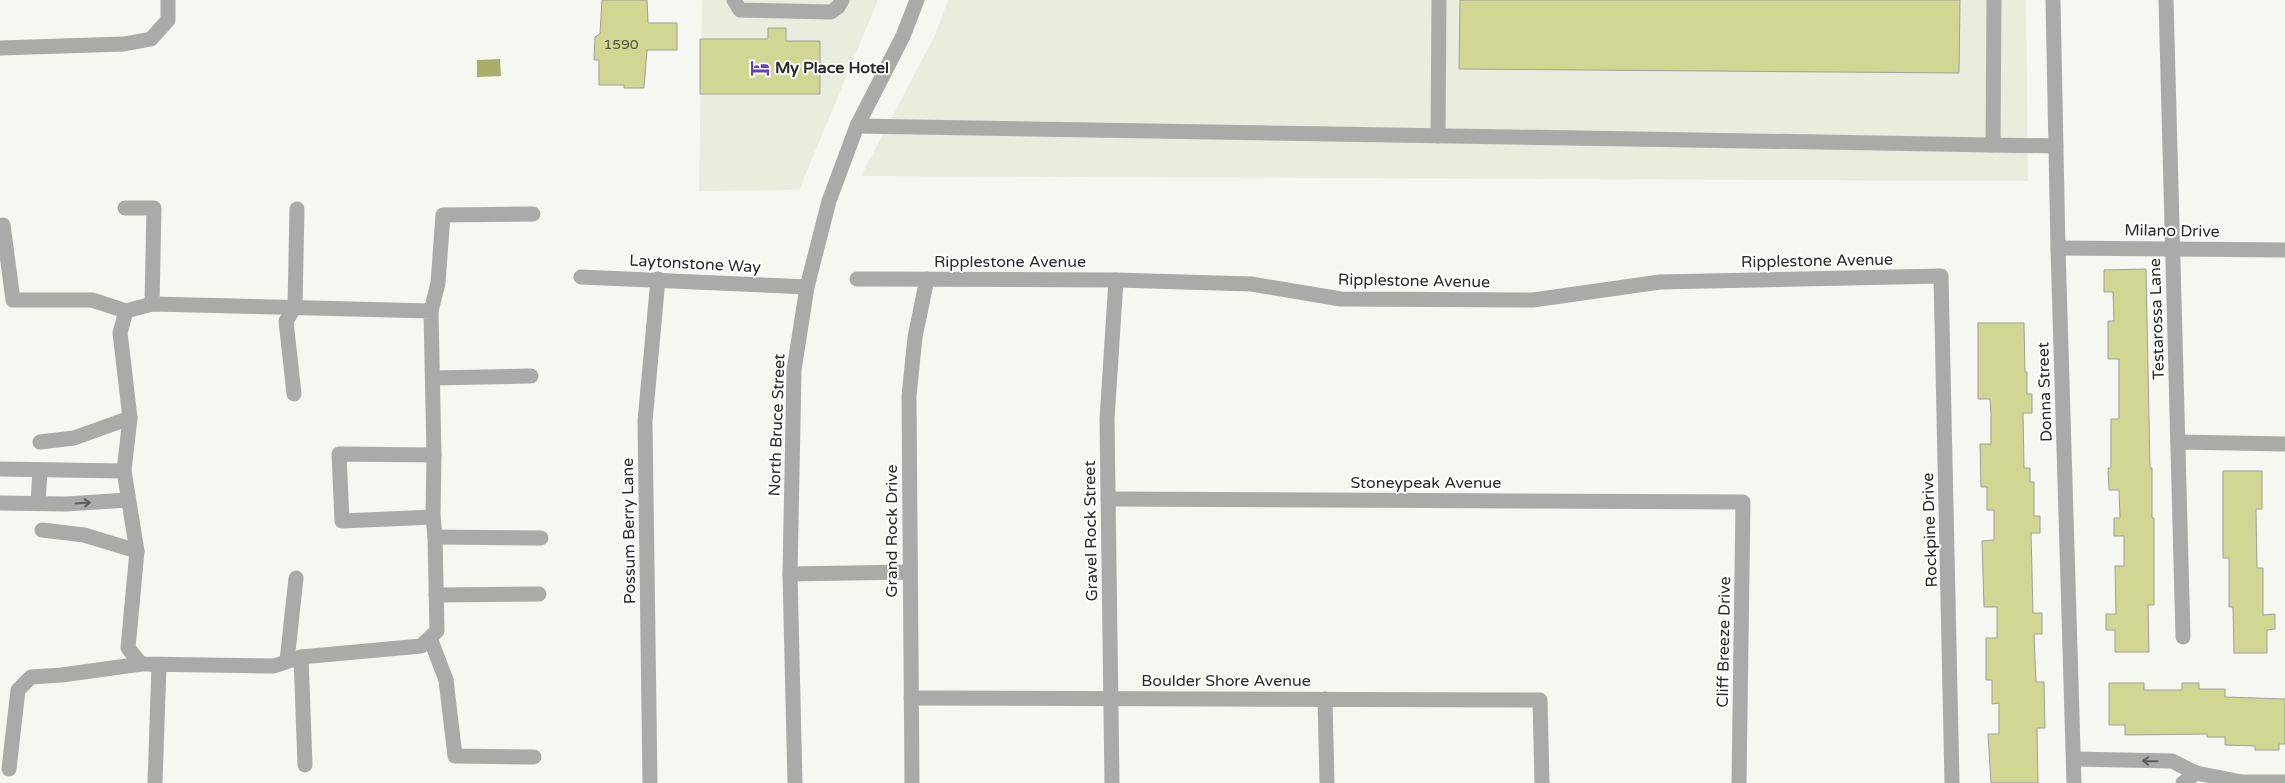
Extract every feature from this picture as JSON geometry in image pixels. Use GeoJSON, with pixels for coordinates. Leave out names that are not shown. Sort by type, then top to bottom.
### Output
{"type":"FeatureCollection","features":[{"type":"Feature","properties":{"kind":"street"},"geometry":{"type":"LineString","coordinates":[[0,48],[124,44],[151,39],[168,20],[168,0]]}},
{"type":"Feature","properties":{"kind":"street"},"geometry":{"type":"LineString","coordinates":[[734,0],[740,10],[830,12],[838,7],[842,0]]}},
{"type":"Feature","properties":{"kind":"street","name":"North Bruce Street"},"geometry":{"type":"LineString","coordinates":[[795,783],[790,574],[794,370],[806,287],[829,201],[857,126],[903,36],[917,0]]}},
{"type":"Feature","properties":{"kind":"street"},"geometry":{"type":"LineString","coordinates":[[1438,136],[1439,0]]}},
{"type":"Feature","properties":{"kind":"street"},"geometry":{"type":"LineString","coordinates":[[1993,144],[1994,0]]}},
{"type":"Feature","properties":{"kind":"street","name":"Donna Street"},"geometry":{"type":"LineString","coordinates":[[2053,0],[2058,248],[2074,783]]}},
{"type":"Feature","properties":{"kind":"street","name":"Testarossa Lane"},"geometry":{"type":"LineString","coordinates":[[2166,0],[2183,637]]}},
{"type":"Feature","properties":{"kind":"street"},"geometry":{"type":"LineString","coordinates":[[857,126],[2056,146]]}},
{"type":"Feature","properties":{"kind":"street"},"geometry":{"type":"LineString","coordinates":[[126,208],[154,208],[152,304]]}},
{"type":"Feature","properties":{"kind":"street"},"geometry":{"type":"LineString","coordinates":[[294,394],[286,321],[294,307],[297,209]]}},
{"type":"Feature","properties":{"kind":"street"},"geometry":{"type":"LineString","coordinates":[[9,769],[18,690],[31,677],[62,675],[141,664],[274,666],[294,659],[421,646],[437,631],[436,537],[433,517],[434,455],[431,310],[438,283],[443,215],[533,214]]}},
{"type":"Feature","properties":{"kind":"street"},"geometry":{"type":"LineString","coordinates":[[3,225],[13,300],[92,300],[126,311],[152,304],[431,310]]}},
{"type":"Feature","properties":{"kind":"street","name":"Milano Drive"},"geometry":{"type":"LineString","coordinates":[[2058,248],[2285,250]]}},
{"type":"Feature","properties":{"kind":"street","name":"Laytonstone Way"},"geometry":{"type":"LineString","coordinates":[[581,276],[806,287]]}},
{"type":"Feature","properties":{"kind":"street","name":"Ripplestone Avenue"},"geometry":{"type":"LineString","coordinates":[[857,279],[1116,280],[1251,284],[1341,299],[1533,300],[1660,282],[1941,276]]}},
{"type":"Feature","properties":{"kind":"street","name":"Rockpine Drive"},"geometry":{"type":"LineString","coordinates":[[1941,276],[1952,783]]}},
{"type":"Feature","properties":{"kind":"street","name":"Possum Berry Lane"},"geometry":{"type":"LineString","coordinates":[[650,783],[645,421],[658,279]]}},
{"type":"Feature","properties":{"kind":"street","name":"Grand Rock Drive"},"geometry":{"type":"LineString","coordinates":[[912,783],[909,396],[915,337],[927,279]]}},
{"type":"Feature","properties":{"kind":"street","name":"Gravel Rock Street"},"geometry":{"type":"LineString","coordinates":[[1112,783],[1107,419],[1116,280]]}},
{"type":"Feature","properties":{"kind":"street"},"geometry":{"type":"LineString","coordinates":[[126,311],[120,333],[130,418],[124,472],[137,551],[128,648],[141,664]]}},
{"type":"Feature","properties":{"kind":"street"},"geometry":{"type":"LineString","coordinates":[[433,378],[532,376]]}},
{"type":"Feature","properties":{"kind":"street"},"geometry":{"type":"LineString","coordinates":[[40,442],[74,438],[130,418]]}},
{"type":"Feature","properties":{"kind":"street"},"geometry":{"type":"LineString","coordinates":[[2178,442],[2285,444]]}},
{"type":"Feature","properties":{"kind":"street"},"geometry":{"type":"LineString","coordinates":[[433,517],[342,521],[339,454],[434,455]]}},
{"type":"Feature","properties":{"kind":"street"},"geometry":{"type":"LineString","coordinates":[[0,469],[124,472]]}},
{"type":"Feature","properties":{"kind":"street"},"geometry":{"type":"LineString","coordinates":[[38,503],[40,470]]}},
{"type":"Feature","properties":{"kind":"street","name":"Stoneypeak Avenue"},"geometry":{"type":"LineString","coordinates":[[1108,499],[1743,502]]}},
{"type":"Feature","properties":{"kind":"street"},"geometry":{"type":"LineString","coordinates":[[0,503],[128,500]]}},
{"type":"Feature","properties":{"kind":"street","name":"Cliff Breeze Drive"},"geometry":{"type":"LineString","coordinates":[[1739,783],[1743,502]]}},
{"type":"Feature","properties":{"kind":"street"},"geometry":{"type":"LineString","coordinates":[[42,530],[84,535],[137,551]]}},
{"type":"Feature","properties":{"kind":"street"},"geometry":{"type":"LineString","coordinates":[[436,537],[541,538]]}},
{"type":"Feature","properties":{"kind":"street"},"geometry":{"type":"LineString","coordinates":[[790,574],[909,572]]}},
{"type":"Feature","properties":{"kind":"street"},"geometry":{"type":"LineString","coordinates":[[296,578],[294,659],[305,765]]}},
{"type":"Feature","properties":{"kind":"street"},"geometry":{"type":"LineString","coordinates":[[436,595],[539,594]]}},
{"type":"Feature","properties":{"kind":"street"},"geometry":{"type":"LineString","coordinates":[[430,638],[446,680],[455,756],[534,757]]}},
{"type":"Feature","properties":{"kind":"street"},"geometry":{"type":"LineString","coordinates":[[155,783],[159,665]]}},
{"type":"Feature","properties":{"kind":"street","name":"Boulder Shore Avenue"},"geometry":{"type":"LineString","coordinates":[[911,698],[1540,700],[1542,783]]}},
{"type":"Feature","properties":{"kind":"street"},"geometry":{"type":"LineString","coordinates":[[1325,699],[1327,783]]}},
{"type":"Feature","properties":{"kind":"street"},"geometry":{"type":"LineString","coordinates":[[2074,759],[2172,761],[2196,773],[2217,780],[2285,782]]}},
{"type":"Feature","properties":{"kind":"street"},"geometry":{"type":"LineString","coordinates":[[2183,783],[2196,773]]}},
{"type":"Feature","properties":{"kind":"shaded area"},"geometry":{"type":"Polygon","coordinates":[[[702,0],[878,0],[799,190],[699,191],[702,0]]]}},
{"type":"Feature","properties":{"kind":"shaded area"},"geometry":{"type":"Polygon","coordinates":[[[948,0],[2026,0],[2028,181],[861,176],[935,35],[948,0]]]}},
{"type":"Feature","properties":{"kind":"shaded area"},"geometry":{"type":"Polygon","coordinates":[[[500,59],[501,76],[477,77],[477,60],[500,59]]]}},
{"type":"Feature","properties":{"kind":"building"},"geometry":{"type":"Polygon","coordinates":[[[602,0],[647,0],[648,23],[677,23],[677,50],[647,50],[644,88],[624,88],[624,85],[599,85],[599,60],[594,60],[595,37],[600,34],[602,0]]]}},
{"type":"Feature","properties":{"kind":"building"},"geometry":{"type":"Polygon","coordinates":[[[1460,0],[1960,0],[1959,73],[1459,69],[1460,0]]]}},
{"type":"Feature","properties":{"kind":"building","name":"My Place Hotel"},"geometry":{"type":"Polygon","coordinates":[[[768,28],[786,28],[786,41],[820,41],[820,94],[700,94],[700,39],[768,39],[768,28]]]}},
{"type":"Feature","properties":{"kind":"building"},"geometry":{"type":"Polygon","coordinates":[[[2146,269],[2150,468],[2152,468],[2152,518],[2154,518],[2154,605],[2148,605],[2149,652],[2115,652],[2115,630],[2106,630],[2106,614],[2116,614],[2115,566],[2124,566],[2124,536],[2114,536],[2114,518],[2120,518],[2119,490],[2109,490],[2108,468],[2111,468],[2111,419],[2119,419],[2119,359],[2108,359],[2108,321],[2114,321],[2113,292],[2104,292],[2104,270],[2146,269]]]}},
{"type":"Feature","properties":{"kind":"building"},"geometry":{"type":"Polygon","coordinates":[[[1978,323],[2024,323],[2025,372],[2027,372],[2027,394],[2032,394],[2032,413],[2023,413],[2024,468],[2030,468],[2030,482],[2034,482],[2034,516],[2040,516],[2040,533],[2031,533],[2033,613],[2042,613],[2042,634],[2034,634],[2036,682],[2044,682],[2045,728],[2037,728],[2038,783],[1991,783],[1988,734],[1999,734],[1999,703],[1992,704],[1992,680],[1986,680],[1986,638],[1997,638],[1997,607],[1984,607],[1982,541],[1994,540],[1994,510],[1987,510],[1987,487],[1981,487],[1980,444],[1991,444],[1991,414],[1990,399],[1978,399],[1978,323]]]}},
{"type":"Feature","properties":{"kind":"building"},"geometry":{"type":"Polygon","coordinates":[[[2223,471],[2262,471],[2262,509],[2256,509],[2257,568],[2263,568],[2263,615],[2275,614],[2275,629],[2267,630],[2267,653],[2234,653],[2233,607],[2229,607],[2229,558],[2223,558],[2223,471]]]}},
{"type":"Feature","properties":{"kind":"building"},"geometry":{"type":"Polygon","coordinates":[[[2109,683],[2144,683],[2144,690],[2182,690],[2182,683],[2199,683],[2199,689],[2225,689],[2225,697],[2285,699],[2285,744],[2279,744],[2279,750],[2255,750],[2255,746],[2225,745],[2225,737],[2207,737],[2207,734],[2125,735],[2125,725],[2109,725],[2109,683]]]}},
{"type":"Feature","properties":{"kind":"place","name":"My Place Hotel"},"geometry":{"type":"Point","coordinates":[760,68]}}]}
